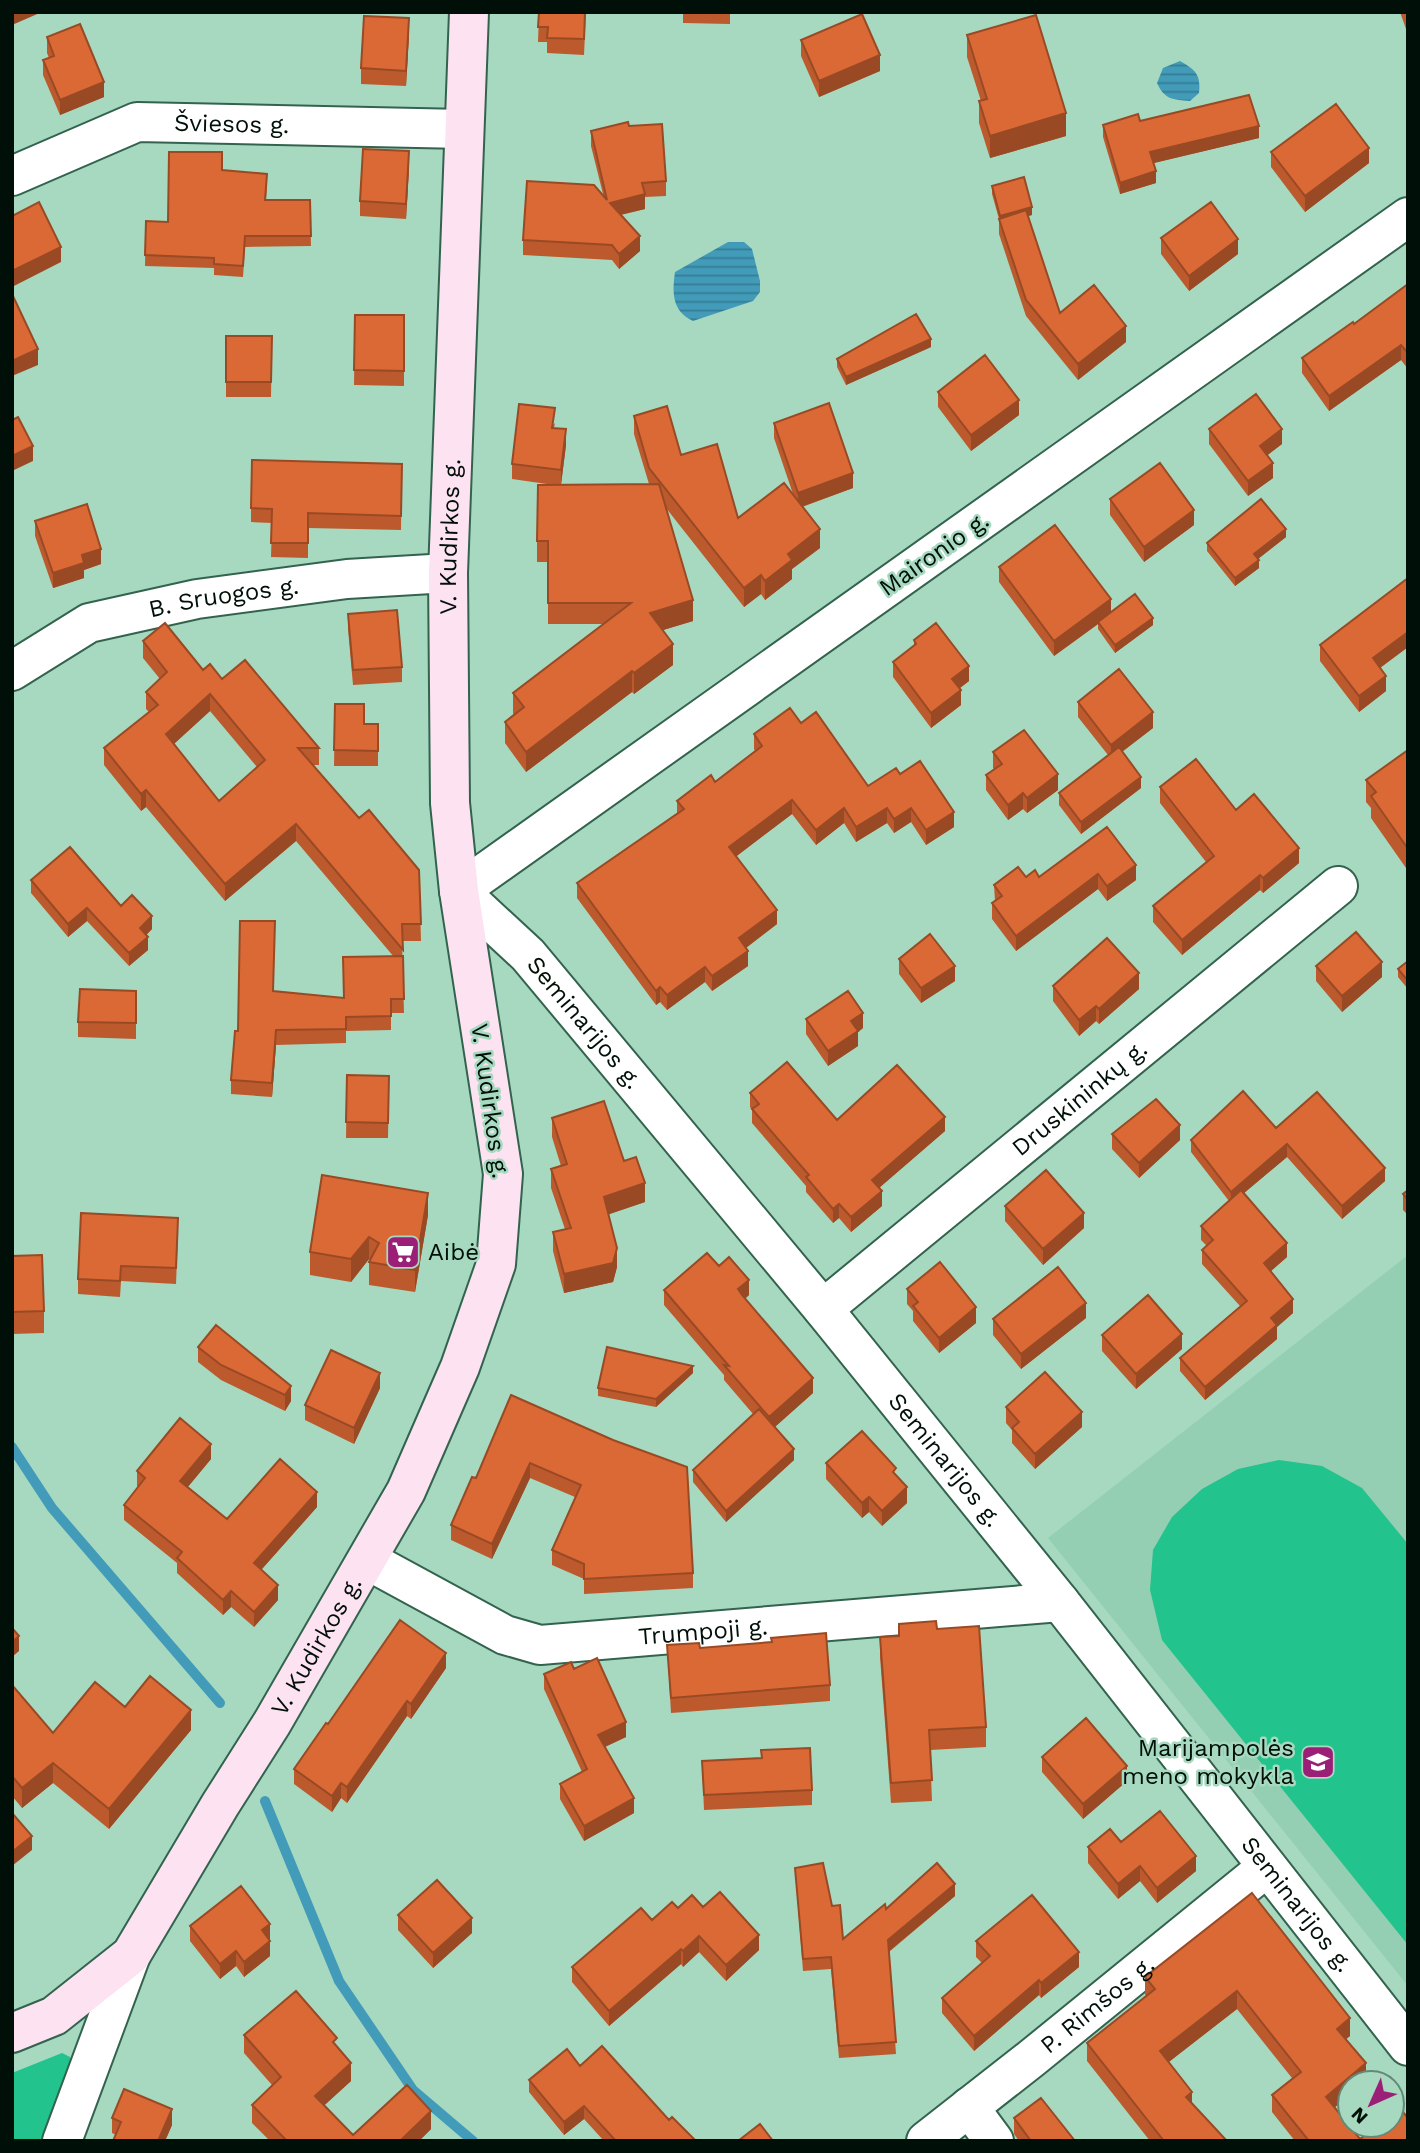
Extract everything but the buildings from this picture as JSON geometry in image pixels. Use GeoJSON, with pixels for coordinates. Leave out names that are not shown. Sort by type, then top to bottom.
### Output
{"type":"FeatureCollection","features":[{"type":"Feature","properties":{"kind":"main road","name":"V. Kudirkos g."},"geometry":{"type":"LineString","coordinates":[[12,2033],[54,2016],[131,1955],[272,1723],[406,1491],[460,1367],[496,1264],[503,1174],[459,891],[450,803],[448,573],[469,12]]}},
{"type":"Feature","properties":{"kind":"street","name":"Šviesos g."},"geometry":{"type":"LineString","coordinates":[[12,176],[137,122],[464,129]]}},
{"type":"Feature","properties":{"kind":"street","name":"Maironio g."},"geometry":{"type":"LineString","coordinates":[[459,891],[1408,217]]}},
{"type":"Feature","properties":{"kind":"street","name":"B. Sruogos g."},"geometry":{"type":"LineString","coordinates":[[12,671],[89,623],[211,597],[346,579],[448,573]]}},
{"type":"Feature","properties":{"kind":"street","name":"Druskininkų g."},"geometry":{"type":"LineString","coordinates":[[823,1309],[1338,886]]}},
{"type":"Feature","properties":{"kind":"street","name":"Seminarijos g."},"geometry":{"type":"LineString","coordinates":[[459,891],[528,955],[823,1309],[1060,1602],[1408,2046]]}},
{"type":"Feature","properties":{"kind":"street","name":"Trumpoji g."},"geometry":{"type":"LineString","coordinates":[[367,1560],[505,1635],[540,1645],[1060,1602]]}},
{"type":"Feature","properties":{"kind":"street","name":"P. Rimšos g."},"geometry":{"type":"LineString","coordinates":[[926,2141],[1267,1867]]}},
{"type":"Feature","properties":{"kind":"street"},"geometry":{"type":"LineString","coordinates":[[62,2141],[131,1955]]}},
{"type":"Feature","properties":{"kind":"street"},"geometry":{"type":"LineString","coordinates":[[54,2016],[78,2038],[92,2061]]}},
{"type":"Feature","properties":{"kind":"street"},"geometry":{"type":"LineString","coordinates":[[969,2107],[994,2141]]}},
{"type":"Feature","properties":{"kind":"shaded area","name":"Marijampolės meno mokykla"},"geometry":{"type":"Polygon","coordinates":[[[1408,1255],[1408,1986],[1048,1538],[1408,1255]]]}},
{"type":"Feature","properties":{"kind":"green space"},"geometry":{"type":"Polygon","coordinates":[[[1279,1460],[1322,1466],[1362,1488],[1408,1544],[1408,1945],[1162,1640],[1150,1590],[1153,1550],[1172,1517],[1202,1489],[1238,1469],[1279,1460]]]}},
{"type":"Feature","properties":{"kind":"green space"},"geometry":{"type":"Polygon","coordinates":[[[62,2053],[70,2057],[75,2067],[51,2141],[12,2141],[12,2073],[62,2053]]]}},
{"type":"Feature","properties":{"kind":"water"},"geometry":{"type":"Polygon","coordinates":[[[1180,61],[1194,70],[1198,77],[1199,93],[1190,101],[1170,98],[1157,83],[1163,68],[1180,61]]]}},
{"type":"Feature","properties":{"kind":"water"},"geometry":{"type":"Polygon","coordinates":[[[728,242],[744,242],[752,249],[760,292],[753,301],[693,321],[677,307],[675,272],[728,242]]]}},
{"type":"Feature","properties":{"kind":"waterway"},"geometry":{"type":"LineString","coordinates":[[12,1447],[52,1508],[220,1703]]}},
{"type":"Feature","properties":{"kind":"waterway"},"geometry":{"type":"LineString","coordinates":[[265,1801],[339,1981],[413,2090],[473,2141]]}},
{"type":"Feature","properties":{"kind":"place","name":"Aibė"},"geometry":{"type":"Point","coordinates":[403,1252]}},
{"type":"Feature","properties":{"kind":"place","name":"Marijampolės meno mokykla"},"geometry":{"type":"Point","coordinates":[1318,1762]}}]}
